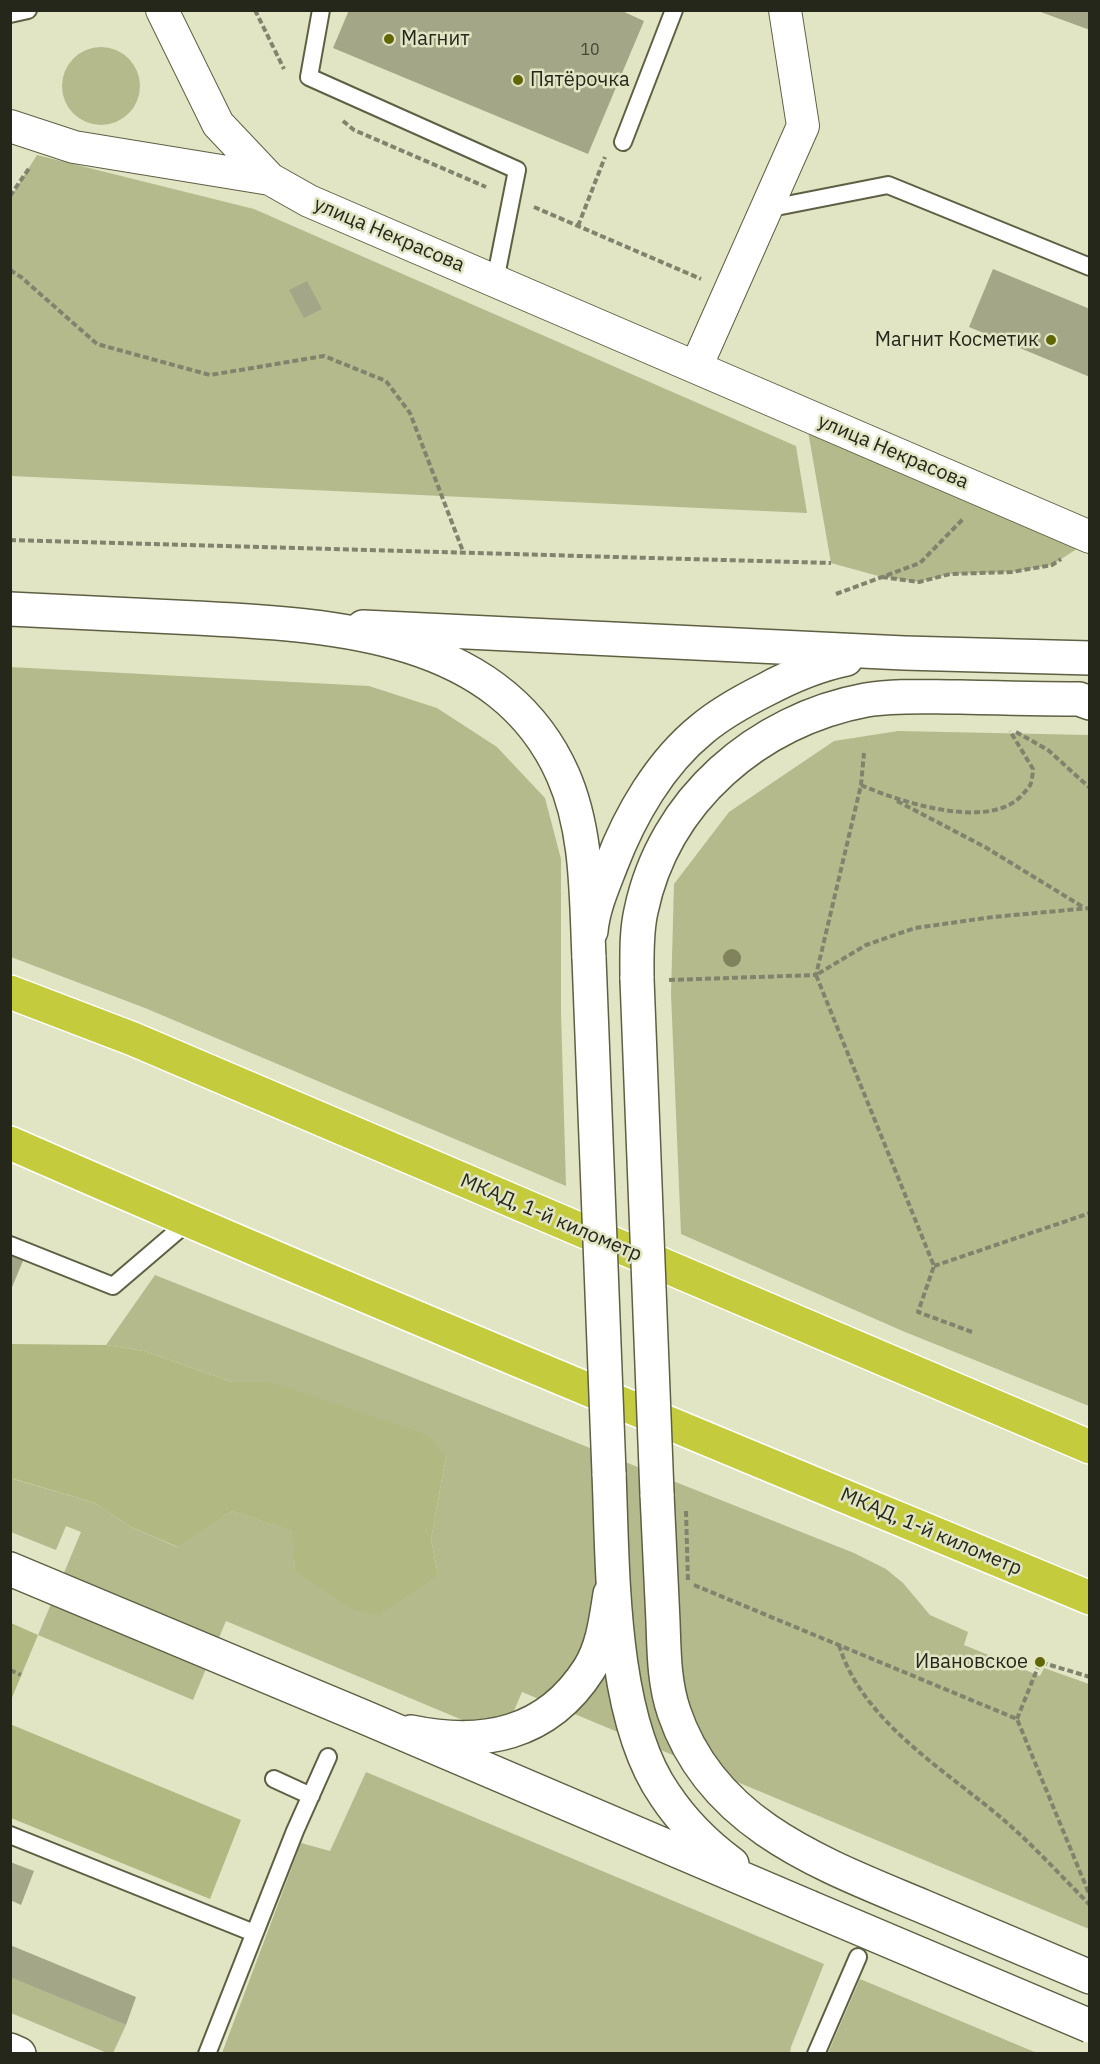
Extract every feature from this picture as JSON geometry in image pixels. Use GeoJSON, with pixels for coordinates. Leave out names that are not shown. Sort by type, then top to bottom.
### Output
{"type":"FeatureCollection","features":[{"type":"Feature","properties":{"kind":"highway","name":"МКАД, 1-й километр"},"geometry":{"type":"LineString","coordinates":[[10,992],[133,1039],[1089,1448]]}},
{"type":"Feature","properties":{"kind":"highway","name":"МКАД, 1-й километр"},"geometry":{"type":"LineString","coordinates":[[10,1143],[189,1221],[1089,1598]]}},
{"type":"Feature","properties":{"kind":"main road"},"geometry":{"type":"LineString","coordinates":[[10,609],[904,653],[1089,658]]}},
{"type":"Feature","properties":{"kind":"main road"},"geometry":{"type":"LineString","coordinates":[[289,623],[366,635],[446,660],[478,676],[525,716],[547,746],[562,775],[578,820],[584,864],[614,1595],[622,1670],[632,1720],[647,1761],[664,1794],[689,1826],[720,1855],[758,1882],[809,1907]]}},
{"type":"Feature","properties":{"kind":"main road"},"geometry":{"type":"LineString","coordinates":[[589,958],[591,927],[600,893],[630,822],[650,789],[674,757],[702,729],[737,705],[818,665],[864,655],[904,653]]}},
{"type":"Feature","properties":{"kind":"main road"},"geometry":{"type":"LineString","coordinates":[[1086,700],[903,696],[868,700],[831,708],[794,721],[760,740],[728,764],[704,787],[684,812],[667,842],[653,870],[641,911],[657,976],[665,1667],[673,1710],[698,1762],[718,1789],[748,1817],[782,1841],[827,1866],[1089,1977]]}},
{"type":"Feature","properties":{"kind":"main road"},"geometry":{"type":"LineString","coordinates":[[363,1717],[412,1732],[451,1738],[482,1738],[516,1730],[544,1716],[567,1695],[589,1668],[603,1634],[610,1593],[612,1553]]}},
{"type":"Feature","properties":{"kind":"main road"},"geometry":{"type":"LineString","coordinates":[[10,1569],[1089,2026]]}},
{"type":"Feature","properties":{"kind":"main road"},"geometry":{"type":"LineString","coordinates":[[10,2050],[19,2054]]}},
{"type":"Feature","properties":{"kind":"street","name":"улица Некрасова"},"geometry":{"type":"LineString","coordinates":[[162,10],[218,124],[270,179],[309,201],[988,493],[1080,545]]}},
{"type":"Feature","properties":{"kind":"street"},"geometry":{"type":"LineString","coordinates":[[696,367],[803,126],[785,10]]}},
{"type":"Feature","properties":{"kind":"street"},"geometry":{"type":"LineString","coordinates":[[10,126],[74,147],[270,179]]}},
{"type":"Feature","properties":{"kind":"lane"},"geometry":{"type":"LineString","coordinates":[[10,14],[28,10]]}},
{"type":"Feature","properties":{"kind":"lane"},"geometry":{"type":"LineString","coordinates":[[321,10],[309,77],[517,170],[495,281]]}},
{"type":"Feature","properties":{"kind":"lane"},"geometry":{"type":"LineString","coordinates":[[623,142],[674,10]]}},
{"type":"Feature","properties":{"kind":"lane"},"geometry":{"type":"LineString","coordinates":[[766,209],[888,185],[1089,267]]}},
{"type":"Feature","properties":{"kind":"lane"},"geometry":{"type":"LineString","coordinates":[[10,1245],[113,1286],[189,1221]]}},
{"type":"Feature","properties":{"kind":"lane"},"geometry":{"type":"LineString","coordinates":[[207,2054],[254,1933],[328,1757]]}},
{"type":"Feature","properties":{"kind":"lane"},"geometry":{"type":"LineString","coordinates":[[274,1779],[311,1796]]}},
{"type":"Feature","properties":{"kind":"lane"},"geometry":{"type":"LineString","coordinates":[[10,1835],[254,1933]]}},
{"type":"Feature","properties":{"kind":"lane"},"geometry":{"type":"LineString","coordinates":[[816,2054],[858,1957]]}},
{"type":"Feature","properties":{"kind":"path"},"geometry":{"type":"LineString","coordinates":[[10,270],[97,344],[210,375],[324,356],[386,381],[410,413],[464,554]]}},
{"type":"Feature","properties":{"kind":"path"},"geometry":{"type":"LineString","coordinates":[[836,594],[920,562],[988,493]]}},
{"type":"Feature","properties":{"kind":"path"},"geometry":{"type":"LineString","coordinates":[[10,540],[831,563]]}},
{"type":"Feature","properties":{"kind":"path"},"geometry":{"type":"LineString","coordinates":[[882,577],[919,582],[950,574],[1012,572],[1052,565],[1080,545]]}},
{"type":"Feature","properties":{"kind":"path"},"geometry":{"type":"LineString","coordinates":[[890,798],[948,811],[988,812],[1017,801],[1031,784],[1033,769],[1008,728],[1048,750],[1089,788]]}},
{"type":"Feature","properties":{"kind":"path"},"geometry":{"type":"LineString","coordinates":[[864,753],[861,785],[816,975],[934,1266],[918,1312],[972,1332]]}},
{"type":"Feature","properties":{"kind":"path"},"geometry":{"type":"LineString","coordinates":[[861,785],[985,847],[1087,908]]}},
{"type":"Feature","properties":{"kind":"path"},"geometry":{"type":"LineString","coordinates":[[657,976],[816,975],[866,945],[915,928],[993,917],[1087,908]]}},
{"type":"Feature","properties":{"kind":"path"},"geometry":{"type":"LineString","coordinates":[[934,1266],[1089,1213]]}},
{"type":"Feature","properties":{"kind":"path"},"geometry":{"type":"LineString","coordinates":[[689,1593],[688,1582],[1017,1719]]}},
{"type":"Feature","properties":{"kind":"path"},"geometry":{"type":"LineString","coordinates":[[838,1645],[844,1665],[861,1691],[905,1741],[1006,1822],[1089,1905]]}},
{"type":"Feature","properties":{"kind":"path"},"geometry":{"type":"LineString","coordinates":[[1089,1677],[1040,1662],[1017,1719],[1089,1896]]}},
{"type":"Feature","properties":{"kind":"path"},"geometry":{"type":"LineString","coordinates":[[10,1670],[21,1675]]}},
{"type":"Feature","properties":{"kind":"green space"},"geometry":{"type":"Polygon","coordinates":[[[101,47],[116,50],[133,64],[140,86],[137,101],[123,118],[101,125],[86,122],[69,108],[62,86],[65,71],[79,54],[101,47]]]}},
{"type":"Feature","properties":{"kind":"green space"},"geometry":{"type":"Polygon","coordinates":[[[37,155],[254,209],[796,446],[807,513],[11,476],[11,192],[13,193],[37,155]]]}},
{"type":"Feature","properties":{"kind":"green space"},"geometry":{"type":"Polygon","coordinates":[[[805,414],[1089,541],[1052,565],[1012,572],[950,574],[919,582],[882,577],[831,563],[805,414]]]}},
{"type":"Feature","properties":{"kind":"green space"},"geometry":{"type":"Polygon","coordinates":[[[10,667],[369,686],[437,708],[497,747],[545,798],[561,859],[561,1012],[566,1186],[145,1008],[11,957],[10,667]]]}},
{"type":"Feature","properties":{"kind":"green space"},"geometry":{"type":"Polygon","coordinates":[[[898,731],[1089,735],[1089,1406],[905,1332],[681,1234],[671,994],[674,884],[729,812],[834,741],[898,731]]]}},
{"type":"Feature","properties":{"kind":"green space"},"geometry":{"type":"Polygon","coordinates":[[[155,1275],[854,1553],[886,1569],[903,1583],[930,1615],[968,1632],[964,1645],[1040,1676],[1044,1668],[1089,1684],[1089,1929],[522,1692],[503,1737],[226,1621],[193,1700],[38,1635],[81,1532],[66,1526],[56,1550],[11,1532],[10,1478],[95,1503],[131,1527],[177,1547],[232,1511],[293,1531],[295,1571],[438,1575],[431,1539],[446,1457],[271,1382],[232,1382],[144,1351],[106,1345],[155,1275]]]}},
{"type":"Feature","properties":{"kind":"green space"},"geometry":{"type":"Polygon","coordinates":[[[10,1344],[106,1345],[144,1351],[232,1382],[271,1382],[428,1435],[446,1457],[431,1539],[438,1575],[378,1615],[353,1610],[295,1571],[292,1531],[232,1511],[178,1547],[131,1527],[95,1503],[11,1478],[10,1344]]]}},
{"type":"Feature","properties":{"kind":"green space"},"geometry":{"type":"Polygon","coordinates":[[[11,1623],[38,1635],[11,1700],[11,1623]]]}},
{"type":"Feature","properties":{"kind":"green space"},"geometry":{"type":"Polygon","coordinates":[[[10,1724],[241,1820],[210,1899],[11,1818],[10,1724]]]}},
{"type":"Feature","properties":{"kind":"green space"},"geometry":{"type":"Polygon","coordinates":[[[366,1772],[824,1964],[790,2053],[222,2053],[301,1843],[330,1851],[366,1772]]]}},
{"type":"Feature","properties":{"kind":"green space"},"geometry":{"type":"Polygon","coordinates":[[[11,1977],[126,2025],[113,2053],[107,2053],[11,2013],[11,1977]]]}},
{"type":"Feature","properties":{"kind":"green space"},"geometry":{"type":"Polygon","coordinates":[[[860,1979],[1037,2053],[828,2053],[860,1979]]]}},
{"type":"Feature","properties":{"kind":"building"},"geometry":{"type":"Polygon","coordinates":[[[349,10],[620,10],[644,21],[588,154],[333,48],[349,10]]]}},
{"type":"Feature","properties":{"kind":"building"},"geometry":{"type":"Polygon","coordinates":[[[1090,10],[1090,30],[1038,11],[1090,10]]]}},
{"type":"Feature","properties":{"kind":"building"},"geometry":{"type":"Polygon","coordinates":[[[993,269],[1090,309],[1090,377],[969,327],[993,269]]]}},
{"type":"Feature","properties":{"kind":"building"},"geometry":{"type":"Polygon","coordinates":[[[307,281],[322,309],[304,318],[289,290],[307,281]]]}},
{"type":"Feature","properties":{"kind":"building"},"geometry":{"type":"Polygon","coordinates":[[[10,1236],[30,1244],[10,1292],[10,1236]]]}},
{"type":"Feature","properties":{"kind":"building"},"geometry":{"type":"Polygon","coordinates":[[[10,1862],[34,1871],[21,1905],[10,1900],[10,1862]]]}},
{"type":"Feature","properties":{"kind":"building"},"geometry":{"type":"Polygon","coordinates":[[[10,1945],[136,1997],[126,2025],[10,1977],[10,1945]]]}},
{"type":"Feature","properties":{"kind":"place","name":"Магнит"},"geometry":{"type":"Point","coordinates":[389,39]}},
{"type":"Feature","properties":{"kind":"place","name":"Пятёрочка"},"geometry":{"type":"Point","coordinates":[518,80]}},
{"type":"Feature","properties":{"kind":"place","name":"Магнит Косметик"},"geometry":{"type":"Point","coordinates":[1051,340]}},
{"type":"Feature","properties":{"kind":"place","name":"Ивановское"},"geometry":{"type":"Point","coordinates":[1040,1662]}}]}
